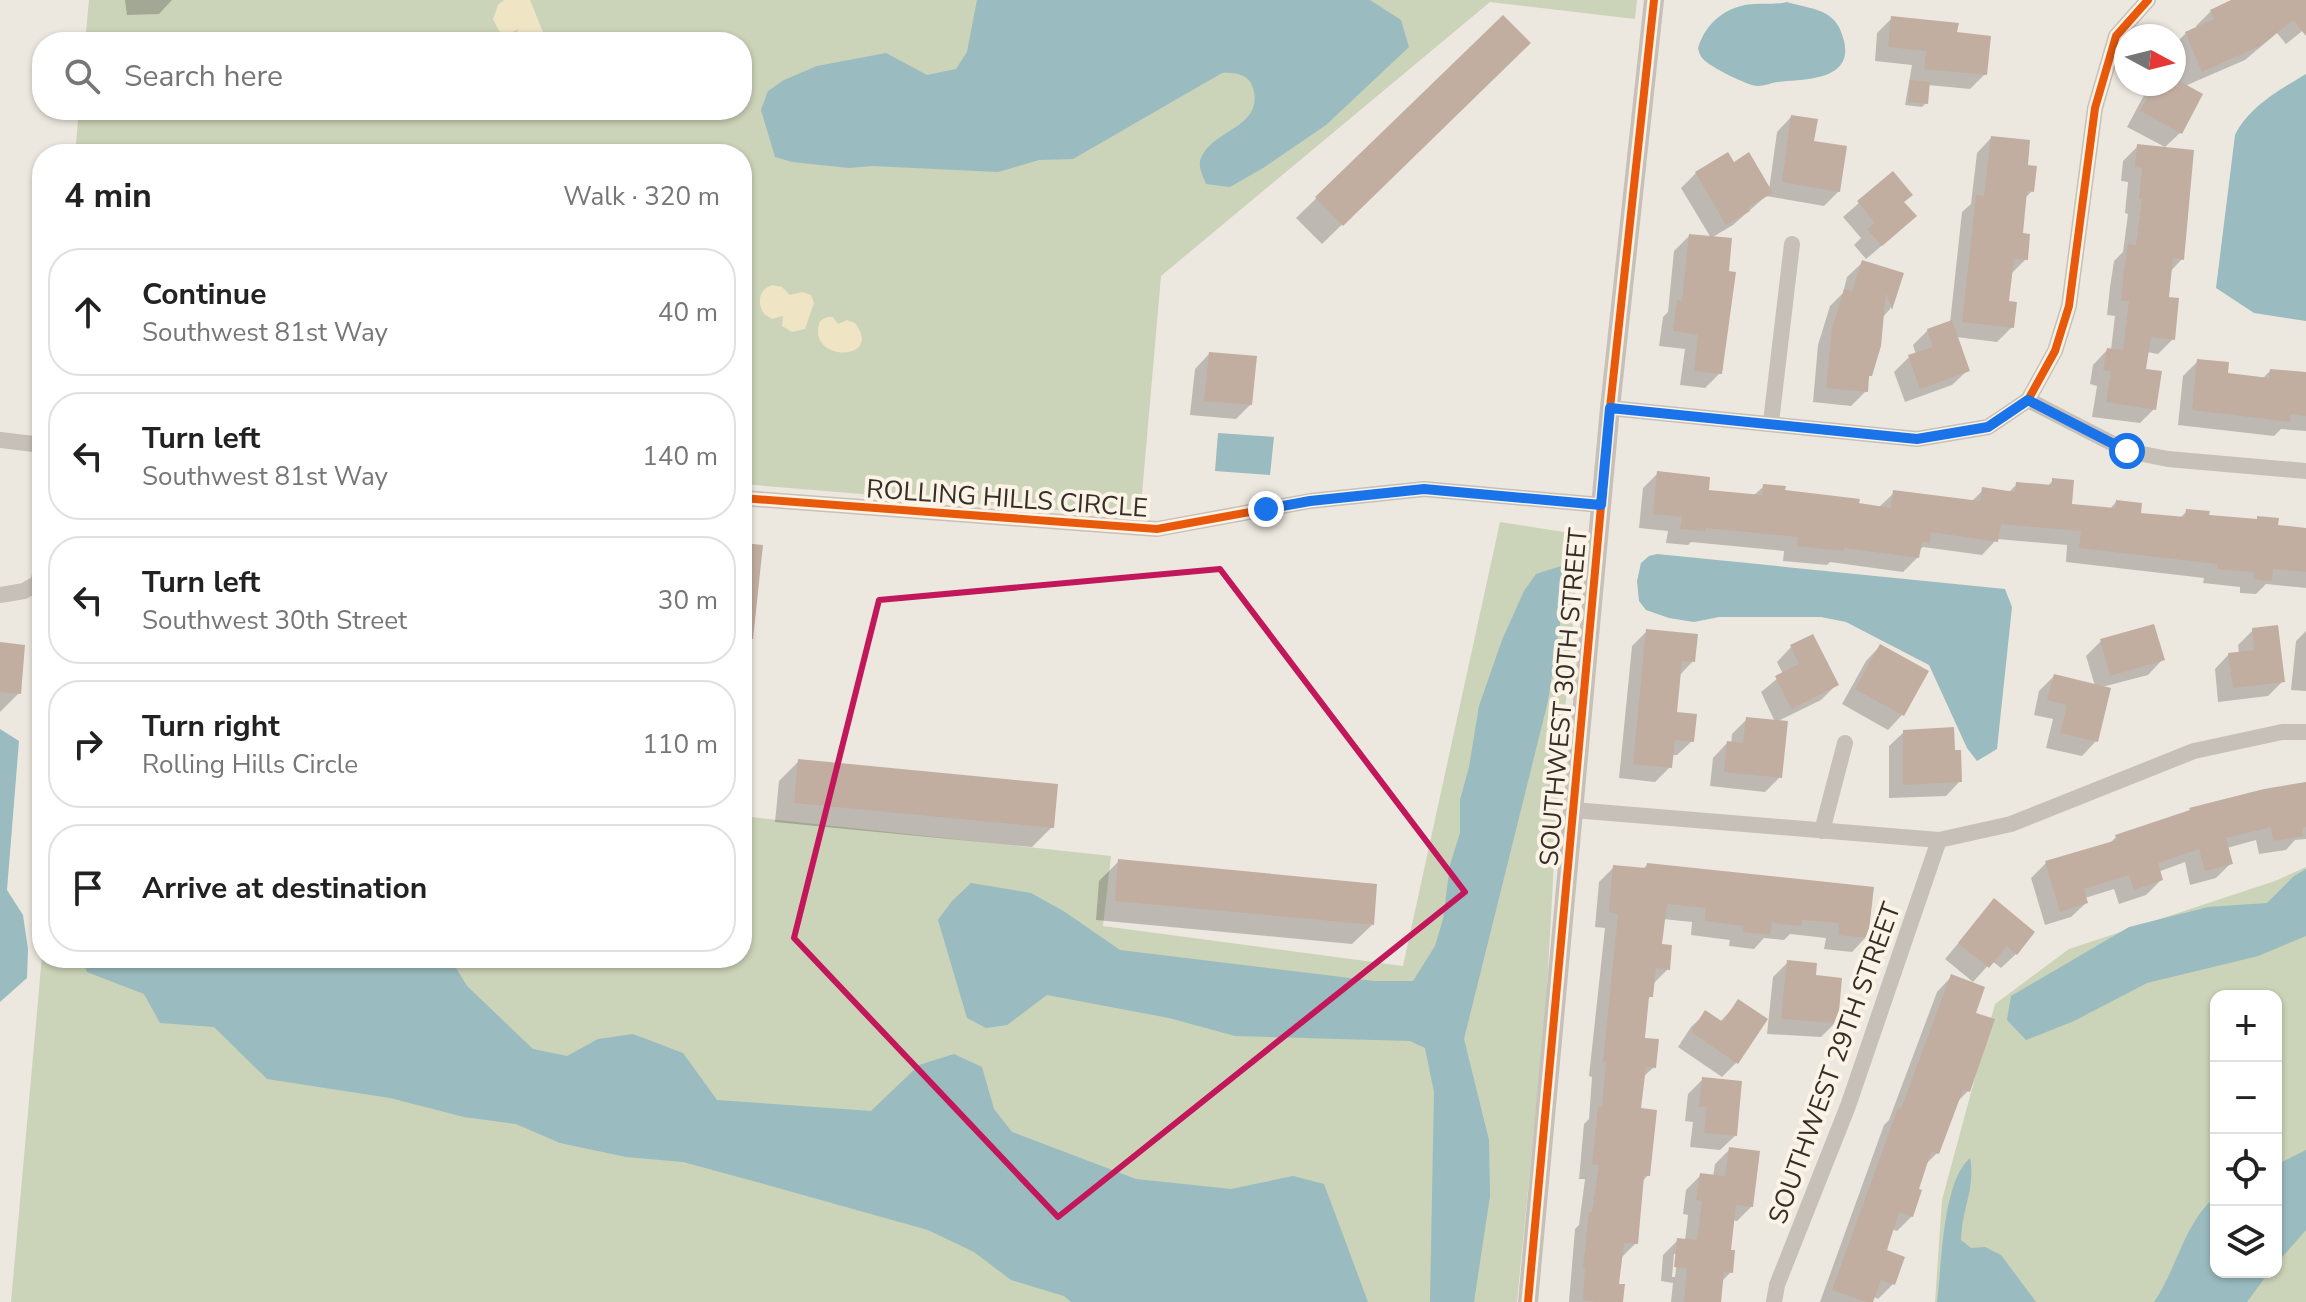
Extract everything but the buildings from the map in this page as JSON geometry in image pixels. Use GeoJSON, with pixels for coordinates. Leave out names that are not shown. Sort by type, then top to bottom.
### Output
{"type":"FeatureCollection","features":[{"type":"Feature","properties":{"kind":"street","name":"SOUTHWEST 30TH STREET"},"geometry":{"type":"LineString","coordinates":[[1528,1302],[1610,408],[1654,0]]}},
{"type":"Feature","properties":{"kind":"street"},"geometry":{"type":"LineString","coordinates":[[1610,408],[1917,439],[1988,427],[2028,400],[2055,351],[2069,306],[2095,108],[2116,36],[2148,0]]}},
{"type":"Feature","properties":{"kind":"street"},"geometry":{"type":"LineString","coordinates":[[1771,422],[1792,244]]}},
{"type":"Feature","properties":{"kind":"street"},"geometry":{"type":"LineString","coordinates":[[2028,400],[2127,451],[2168,459],[2306,471]]}},
{"type":"Feature","properties":{"kind":"street"},"geometry":{"type":"LineString","coordinates":[[0,440],[32,444]]}},
{"type":"Feature","properties":{"kind":"street","name":"ROLLING HILLS CIRCLE"},"geometry":{"type":"LineString","coordinates":[[752,499],[1157,529],[1310,501],[1424,489],[1601,505]]}},
{"type":"Feature","properties":{"kind":"street"},"geometry":{"type":"LineString","coordinates":[[0,595],[32,586]]}},
{"type":"Feature","properties":{"kind":"street"},"geometry":{"type":"LineString","coordinates":[[1573,810],[1939,840],[2011,824],[2194,751],[2282,732],[2306,732]]}},
{"type":"Feature","properties":{"kind":"street"},"geometry":{"type":"LineString","coordinates":[[1822,831],[1845,743]]}},
{"type":"Feature","properties":{"kind":"street","name":"SOUTHWEST 29TH STREET"},"geometry":{"type":"LineString","coordinates":[[1774,1302],[1777,1285],[1848,1106],[1939,840]]}},
{"type":"Feature","properties":{"kind":"highlighted area"},"geometry":{"type":"Polygon","coordinates":[[[1220,569],[1465,892],[1058,1217],[794,938],[879,600],[1220,569]]]}},
{"type":"Feature","properties":{"kind":"green space"},"geometry":{"type":"Polygon","coordinates":[[[89,0],[1637,0],[1635,19],[1490,2],[1161,276],[1140,517],[752,485],[752,144],[76,144],[78,120],[752,120],[752,32],[86,32],[89,0]]]}},
{"type":"Feature","properties":{"kind":"green space"},"geometry":{"type":"Polygon","coordinates":[[[1500,522],[1564,532],[1579,553],[1558,789],[1546,1007],[1517,1302],[11,1302],[41,968],[752,968],[752,817],[1111,856],[1103,926],[1403,966],[1500,522]]]}},
{"type":"Feature","properties":{"kind":"green space"},"geometry":{"type":"Polygon","coordinates":[[[2306,867],[2306,1302],[1935,1302],[1942,1200],[1995,1004],[2069,949],[2275,881],[2306,867]]]}},
{"type":"Feature","properties":{"kind":"sand"},"geometry":{"type":"Polygon","coordinates":[[[504,0],[530,0],[543,32],[517,32],[518,29],[513,32],[499,31],[493,19],[498,5],[504,0]]]}},
{"type":"Feature","properties":{"kind":"sand"},"geometry":{"type":"Polygon","coordinates":[[[772,285],[782,287],[790,295],[802,292],[811,295],[814,303],[805,329],[792,332],[782,326],[783,316],[772,319],[764,314],[760,297],[772,285]]]}},
{"type":"Feature","properties":{"kind":"sand"},"geometry":{"type":"Polygon","coordinates":[[[828,317],[833,317],[838,324],[847,320],[855,323],[861,335],[861,344],[855,350],[836,352],[820,340],[819,325],[828,317]]]}},
{"type":"Feature","properties":{"kind":"water"},"geometry":{"type":"Polygon","coordinates":[[[977,0],[1370,0],[1401,20],[1409,47],[1326,125],[1230,187],[1206,184],[1200,165],[1203,154],[1210,146],[1252,111],[1255,101],[1251,83],[1245,77],[1232,73],[1222,73],[1073,159],[1039,160],[998,172],[872,166],[849,168],[792,162],[775,157],[761,110],[768,91],[784,80],[817,66],[886,53],[927,75],[956,69],[967,52],[977,0]]]}},
{"type":"Feature","properties":{"kind":"water"},"geometry":{"type":"Polygon","coordinates":[[[1787,2],[1824,13],[1837,23],[1845,54],[1834,71],[1811,79],[1758,86],[1729,76],[1701,57],[1698,48],[1706,30],[1719,17],[1745,5],[1787,2]]]}},
{"type":"Feature","properties":{"kind":"water"},"geometry":{"type":"Polygon","coordinates":[[[2306,74],[2306,321],[2254,313],[2216,288],[2235,135],[2256,108],[2306,74]]]}},
{"type":"Feature","properties":{"kind":"water"},"geometry":{"type":"Polygon","coordinates":[[[1218,433],[1274,437],[1270,475],[1215,471],[1218,433]]]}},
{"type":"Feature","properties":{"kind":"water"},"geometry":{"type":"Polygon","coordinates":[[[1657,554],[2005,589],[2012,607],[1997,749],[1977,761],[1967,748],[1929,665],[1846,622],[1821,617],[1719,617],[1694,622],[1646,610],[1639,601],[1637,581],[1641,563],[1657,554]]]}},
{"type":"Feature","properties":{"kind":"water"},"geometry":{"type":"Polygon","coordinates":[[[1561,566],[1566,585],[1548,701],[1464,1039],[1489,1140],[1490,1196],[1474,1302],[1430,1302],[1434,1092],[1425,1048],[1410,1041],[1235,1036],[1169,1018],[1047,995],[1007,1025],[986,1028],[967,1018],[938,920],[971,883],[1031,893],[1120,950],[1374,981],[1413,981],[1435,946],[1443,919],[1450,865],[1460,833],[1460,800],[1479,706],[1502,640],[1524,591],[1536,574],[1561,566]]]}},
{"type":"Feature","properties":{"kind":"water"},"geometry":{"type":"Polygon","coordinates":[[[0,729],[19,741],[7,890],[23,915],[28,949],[27,978],[0,1002],[0,729]]]}},
{"type":"Feature","properties":{"kind":"water"},"geometry":{"type":"Polygon","coordinates":[[[2306,869],[2306,936],[2258,956],[2147,983],[2074,1021],[2026,1040],[2007,1020],[2011,996],[2129,927],[2208,907],[2267,903],[2294,876],[2306,869]]]}},
{"type":"Feature","properties":{"kind":"water"},"geometry":{"type":"Polygon","coordinates":[[[86,968],[456,968],[467,986],[533,1049],[567,1056],[598,1039],[633,1034],[683,1053],[717,1100],[871,1111],[919,1065],[954,1054],[982,1067],[994,1109],[1012,1132],[1136,1179],[1231,1189],[1293,1176],[1324,1184],[1368,1302],[1071,1302],[1064,1296],[1011,1280],[974,1252],[928,1230],[771,1186],[683,1162],[626,1157],[560,1143],[516,1124],[464,1117],[390,1098],[267,1079],[214,1027],[160,1023],[144,994],[87,972],[86,968]]]}},
{"type":"Feature","properties":{"kind":"water"},"geometry":{"type":"Polygon","coordinates":[[[2306,1150],[2306,1230],[2282,1257],[2282,1206],[2282,1162],[2306,1150]]]}},
{"type":"Feature","properties":{"kind":"water"},"geometry":{"type":"Polygon","coordinates":[[[1970,1158],[1970,1189],[1961,1240],[1971,1248],[1985,1247],[2001,1255],[2036,1302],[1937,1302],[1949,1204],[1954,1185],[1970,1158]]]}},
{"type":"Feature","properties":{"kind":"water"},"geometry":{"type":"Polygon","coordinates":[[[2210,1202],[2210,1278],[2265,1278],[2247,1302],[2154,1302],[2188,1233],[2210,1202]]]}},
{"type":"Feature","properties":{"kind":"cycle path"},"geometry":{"type":"LineString","coordinates":[[1528,1302],[1610,408],[1654,0]]}},
{"type":"Feature","properties":{"kind":"cycle path"},"geometry":{"type":"LineString","coordinates":[[1610,408],[1917,439],[1988,427],[2028,400],[2055,351],[2069,306],[2095,108],[2116,36],[2148,0]]}},
{"type":"Feature","properties":{"kind":"cycle path"},"geometry":{"type":"LineString","coordinates":[[752,499],[1157,529],[1310,501],[1424,489],[1601,505]]}},
{"type":"Feature","properties":{"kind":"route"},"geometry":{"type":"LineString","coordinates":[[1266,509],[1310,501],[1424,489],[1601,505],[1610,408],[1917,439],[1988,427],[2028,400],[2127,451]]}}]}
